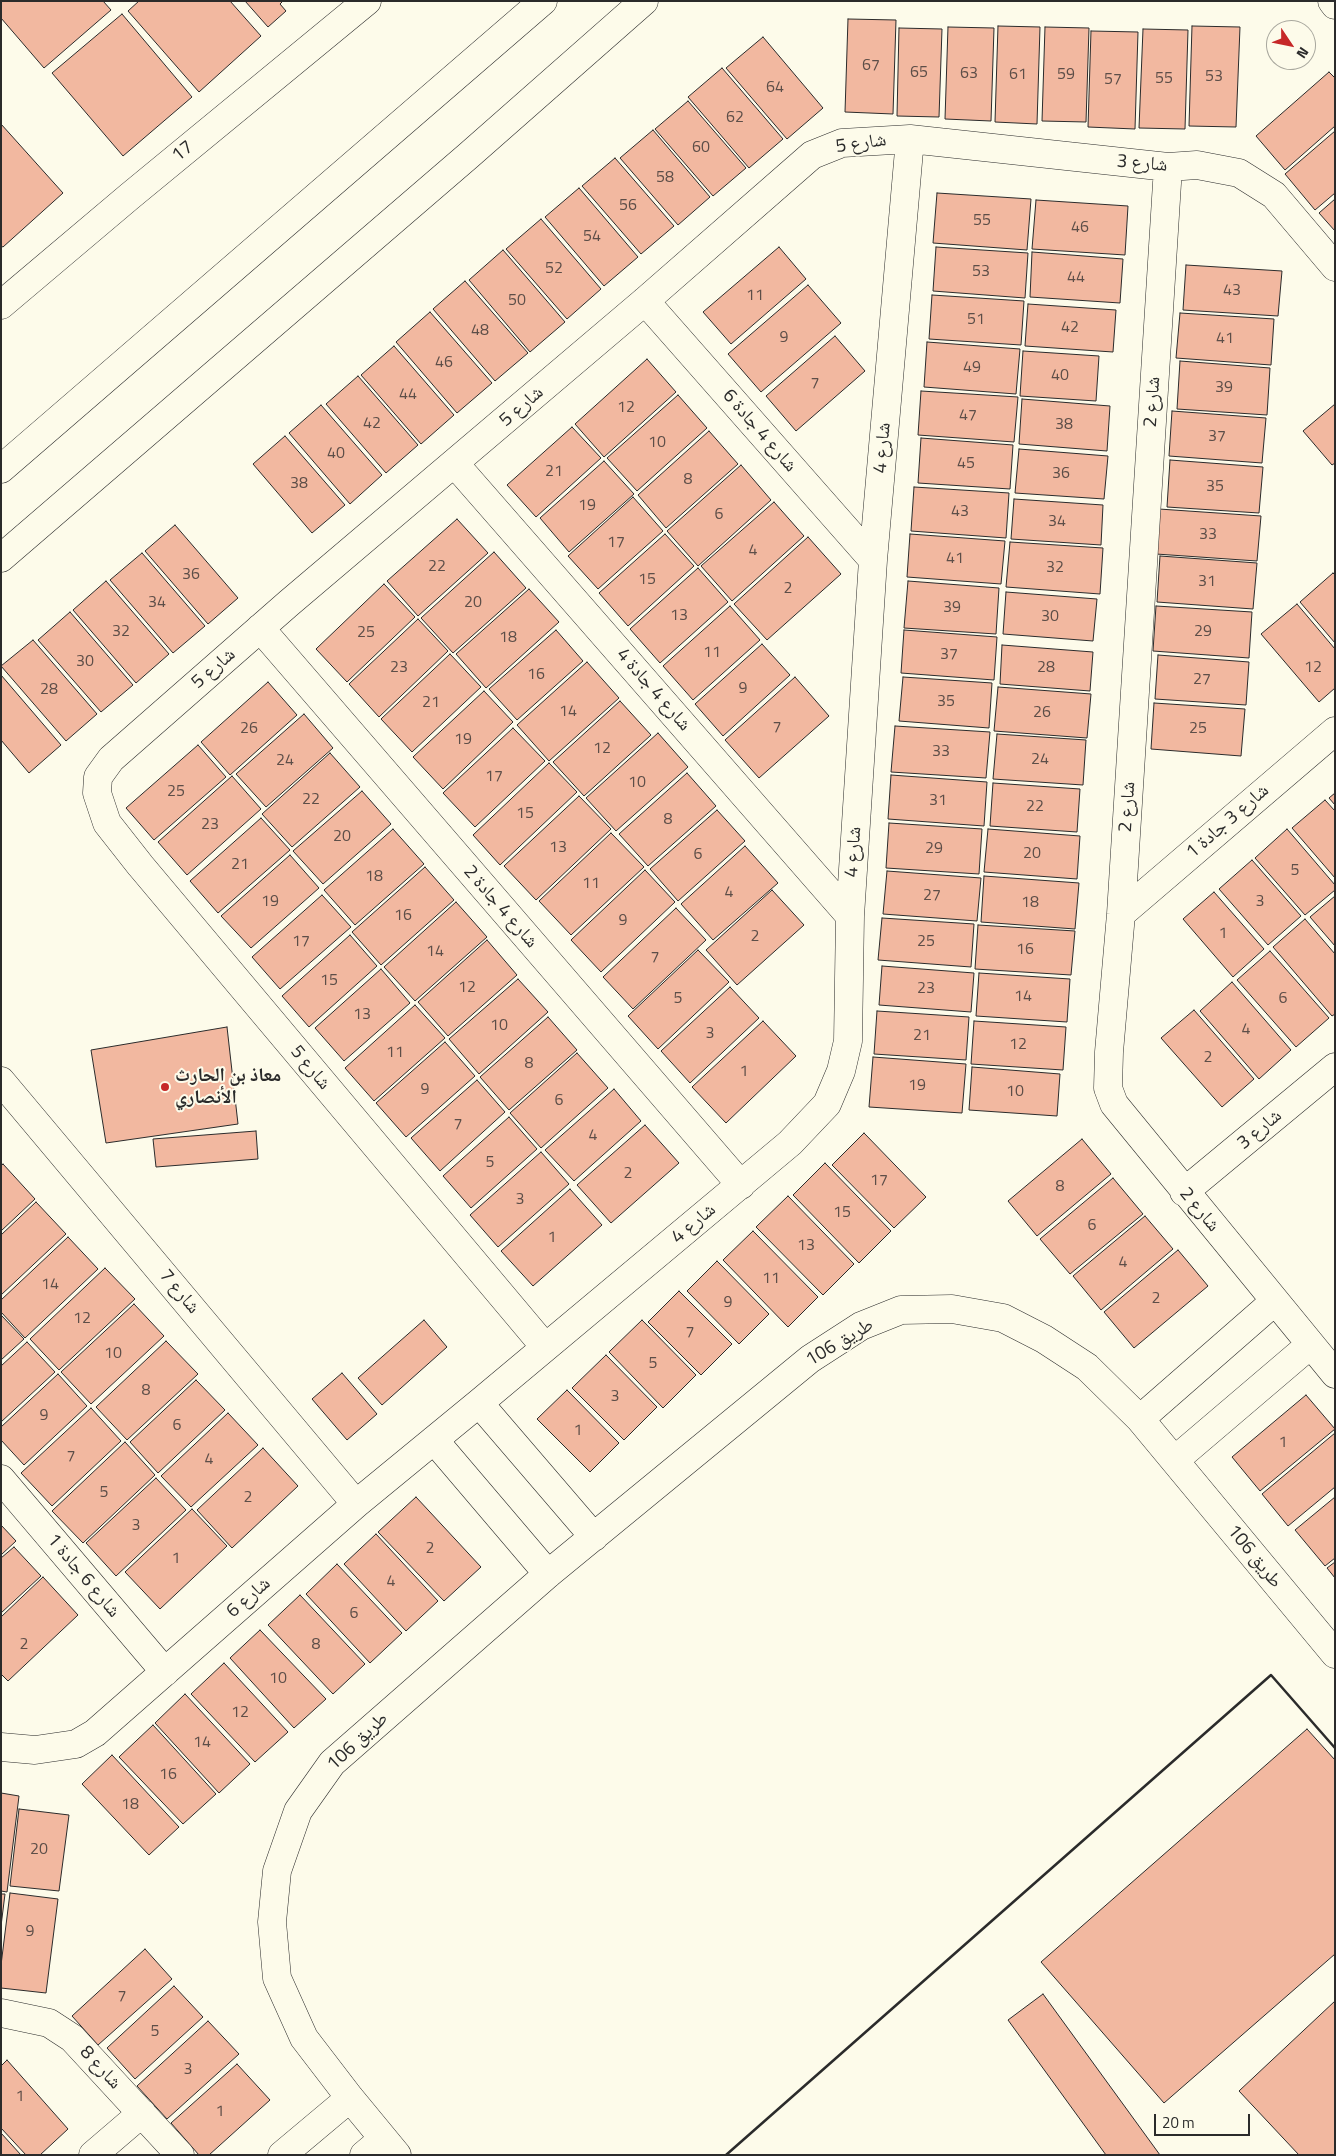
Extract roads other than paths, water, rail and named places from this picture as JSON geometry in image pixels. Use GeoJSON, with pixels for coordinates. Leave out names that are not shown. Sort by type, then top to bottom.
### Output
{"type":"FeatureCollection","features":[{"type":"Feature","properties":{"kind":"street","name":"17"},"geometry":{"type":"LineString","coordinates":[[1,305],[367,1]]}},
{"type":"Feature","properties":{"kind":"street"},"geometry":{"type":"LineString","coordinates":[[1,469],[544,1]]}},
{"type":"Feature","properties":{"kind":"street"},"geometry":{"type":"LineString","coordinates":[[1,558],[644,1]]}},
{"type":"Feature","properties":{"kind":"street"},"geometry":{"type":"LineString","coordinates":[[1332,1],[1335,5]]}},
{"type":"Feature","properties":{"kind":"street","name":"شارع 3"},"geometry":{"type":"LineString","coordinates":[[910,139],[1168,167],[1196,166],[1239,172],[1274,195],[1335,267]]}},
{"type":"Feature","properties":{"kind":"street","name":"شارع 5"},"geometry":{"type":"LineString","coordinates":[[545,1348],[140,865],[107,823],[97,793],[98,777],[111,759],[260,628],[455,464],[812,155],[842,144],[910,139]]}},
{"type":"Feature","properties":{"kind":"street","name":"شارع 4"},"geometry":{"type":"LineString","coordinates":[[479,1403],[790,1143],[827,1104],[841,1071],[848,1041],[850,916],[873,560],[910,139]]}},
{"type":"Feature","properties":{"kind":"street","name":"شارع 2"},"geometry":{"type":"LineString","coordinates":[[1168,167],[1121,914],[1109,1052],[1108,1088],[1114,1104],[1184,1192],[1310,1345],[1333,1369]]}},
{"type":"Feature","properties":{"kind":"street","name":"شارع 4 جادة 6"},"geometry":{"type":"LineString","coordinates":[[645,301],[873,560]]}},
{"type":"Feature","properties":{"kind":"street","name":"شارع 4 جادة 4"},"geometry":{"type":"LineString","coordinates":[[455,464],[850,916]]}},
{"type":"Feature","properties":{"kind":"street","name":"شارع 4 جادة 2"},"geometry":{"type":"LineString","coordinates":[[260,628],[741,1185]]}},
{"type":"Feature","properties":{"kind":"street","name":"شارع 3 جادة 1"},"geometry":{"type":"LineString","coordinates":[[1121,914],[1335,730]]}},
{"type":"Feature","properties":{"kind":"street","name":"شارع 3"},"geometry":{"type":"LineString","coordinates":[[1184,1192],[1335,1067]]}},
{"type":"Feature","properties":{"kind":"street","name":"شارع 7"},"geometry":{"type":"LineString","coordinates":[[1,1081],[356,1504]]}},
{"type":"Feature","properties":{"kind":"street"},"geometry":{"type":"LineString","coordinates":[[1140,1419],[1275,1301]]}},
{"type":"Feature","properties":{"kind":"street","name":"طريق 106"},"geometry":{"type":"LineString","coordinates":[[381,2149],[350,2098],[304,2038],[277,1978],[272,1922],[277,1871],[298,1811],[332,1763],[548,1574],[810,1359],[861,1326],[900,1310],[952,1309],[1003,1318],[1044,1339],[1087,1367],[1140,1419],[1335,1654]]}},
{"type":"Feature","properties":{"kind":"street"},"geometry":{"type":"LineString","coordinates":[[1175,1460],[1310,1345]]}},
{"type":"Feature","properties":{"kind":"street"},"geometry":{"type":"LineString","coordinates":[[479,1403],[594,1537]]}},
{"type":"Feature","properties":{"kind":"street","name":"شارع 6"},"geometry":{"type":"LineString","coordinates":[[1,1747],[35,1750],[76,1744],[95,1733],[356,1504],[479,1403]]}},
{"type":"Feature","properties":{"kind":"street"},"geometry":{"type":"LineString","coordinates":[[434,1440],[548,1574]]}},
{"type":"Feature","properties":{"kind":"street","name":"شارع 6 جادة 1"},"geometry":{"type":"LineString","coordinates":[[1,1479],[165,1672]]}},
{"type":"Feature","properties":{"kind":"street","name":"شارع 8"},"geometry":{"type":"LineString","coordinates":[[1,2013],[49,2023],[72,2038],[180,2155]]}},
{"type":"Feature","properties":{"kind":"street"},"geometry":{"type":"LineString","coordinates":[[282,2155],[350,2098]]}},
{"type":"Feature","properties":{"kind":"street"},"geometry":{"type":"LineString","coordinates":[[93,2155],[142,2113]]}},
{"type":"Feature","properties":{"kind":"place","name":"معاذ بن الحارث الأنصاري"},"geometry":{"type":"Point","coordinates":[165,1087]}}]}
